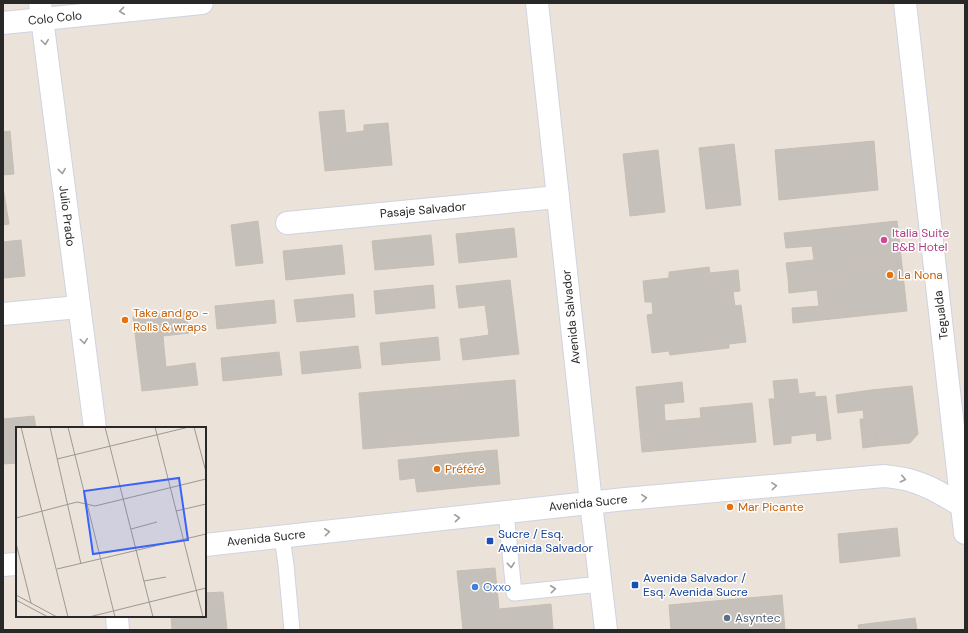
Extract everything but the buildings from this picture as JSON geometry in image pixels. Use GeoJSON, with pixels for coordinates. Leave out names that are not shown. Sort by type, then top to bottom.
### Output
{"type":"FeatureCollection","features":[{"type":"Feature","properties":{"kind":"street","name":"Colo Colo"},"geometry":{"type":"LineString","coordinates":[[3,23],[41,11],[202,3]]}},
{"type":"Feature","properties":{"kind":"street","name":"Avenida Salvador"},"geometry":{"type":"LineString","coordinates":[[537,3],[606,630]]}},
{"type":"Feature","properties":{"kind":"street","name":"Tegualda"},"geometry":{"type":"LineString","coordinates":[[905,3],[964,507],[965,533]]}},
{"type":"Feature","properties":{"kind":"street","name":"Julio Prado"},"geometry":{"type":"LineString","coordinates":[[41,11],[95,427]]}},
{"type":"Feature","properties":{"kind":"street","name":"Pasaje Salvador"},"geometry":{"type":"LineString","coordinates":[[288,223],[558,197]]}},
{"type":"Feature","properties":{"kind":"street"},"geometry":{"type":"LineString","coordinates":[[3,314],[79,307]]}},
{"type":"Feature","properties":{"kind":"street","name":"Avenida Sucre"},"geometry":{"type":"LineString","coordinates":[[206,545],[591,503],[884,476],[916,482],[937,491],[964,507]]}},
{"type":"Feature","properties":{"kind":"street"},"geometry":{"type":"LineString","coordinates":[[3,565],[16,564]]}},
{"type":"Feature","properties":{"kind":"street"},"geometry":{"type":"LineString","coordinates":[[117,617],[118,630]]}},
{"type":"Feature","properties":{"kind":"lane"},"geometry":{"type":"LineString","coordinates":[[506,512],[514,593],[600,584]]}},
{"type":"Feature","properties":{"kind":"lane"},"geometry":{"type":"LineString","coordinates":[[282,537],[292,630]]}},
{"type":"Feature","properties":{"kind":"place","name":"Italia Suite B&B Hotel"},"geometry":{"type":"Point","coordinates":[884,240]}},
{"type":"Feature","properties":{"kind":"place","name":"La Nona"},"geometry":{"type":"Point","coordinates":[890,275]}},
{"type":"Feature","properties":{"kind":"place","name":"Take and go - Rolls & wraps"},"geometry":{"type":"Point","coordinates":[125,320]}},
{"type":"Feature","properties":{"kind":"place","name":"Préféré"},"geometry":{"type":"Point","coordinates":[437,469]}},
{"type":"Feature","properties":{"kind":"place","name":"Mar Picante"},"geometry":{"type":"Point","coordinates":[730,507]}},
{"type":"Feature","properties":{"kind":"place","name":"Sucre / Esq. Avenida Salvador"},"geometry":{"type":"Point","coordinates":[490,541]}},
{"type":"Feature","properties":{"kind":"place","name":"Avenida Salvador / Esq. Avenida Sucre"},"geometry":{"type":"Point","coordinates":[635,585]}},
{"type":"Feature","properties":{"kind":"place","name":"Oxxo"},"geometry":{"type":"Point","coordinates":[475,587]}},
{"type":"Feature","properties":{"kind":"place","name":"Asyntec"},"geometry":{"type":"Point","coordinates":[727,618]}}]}
